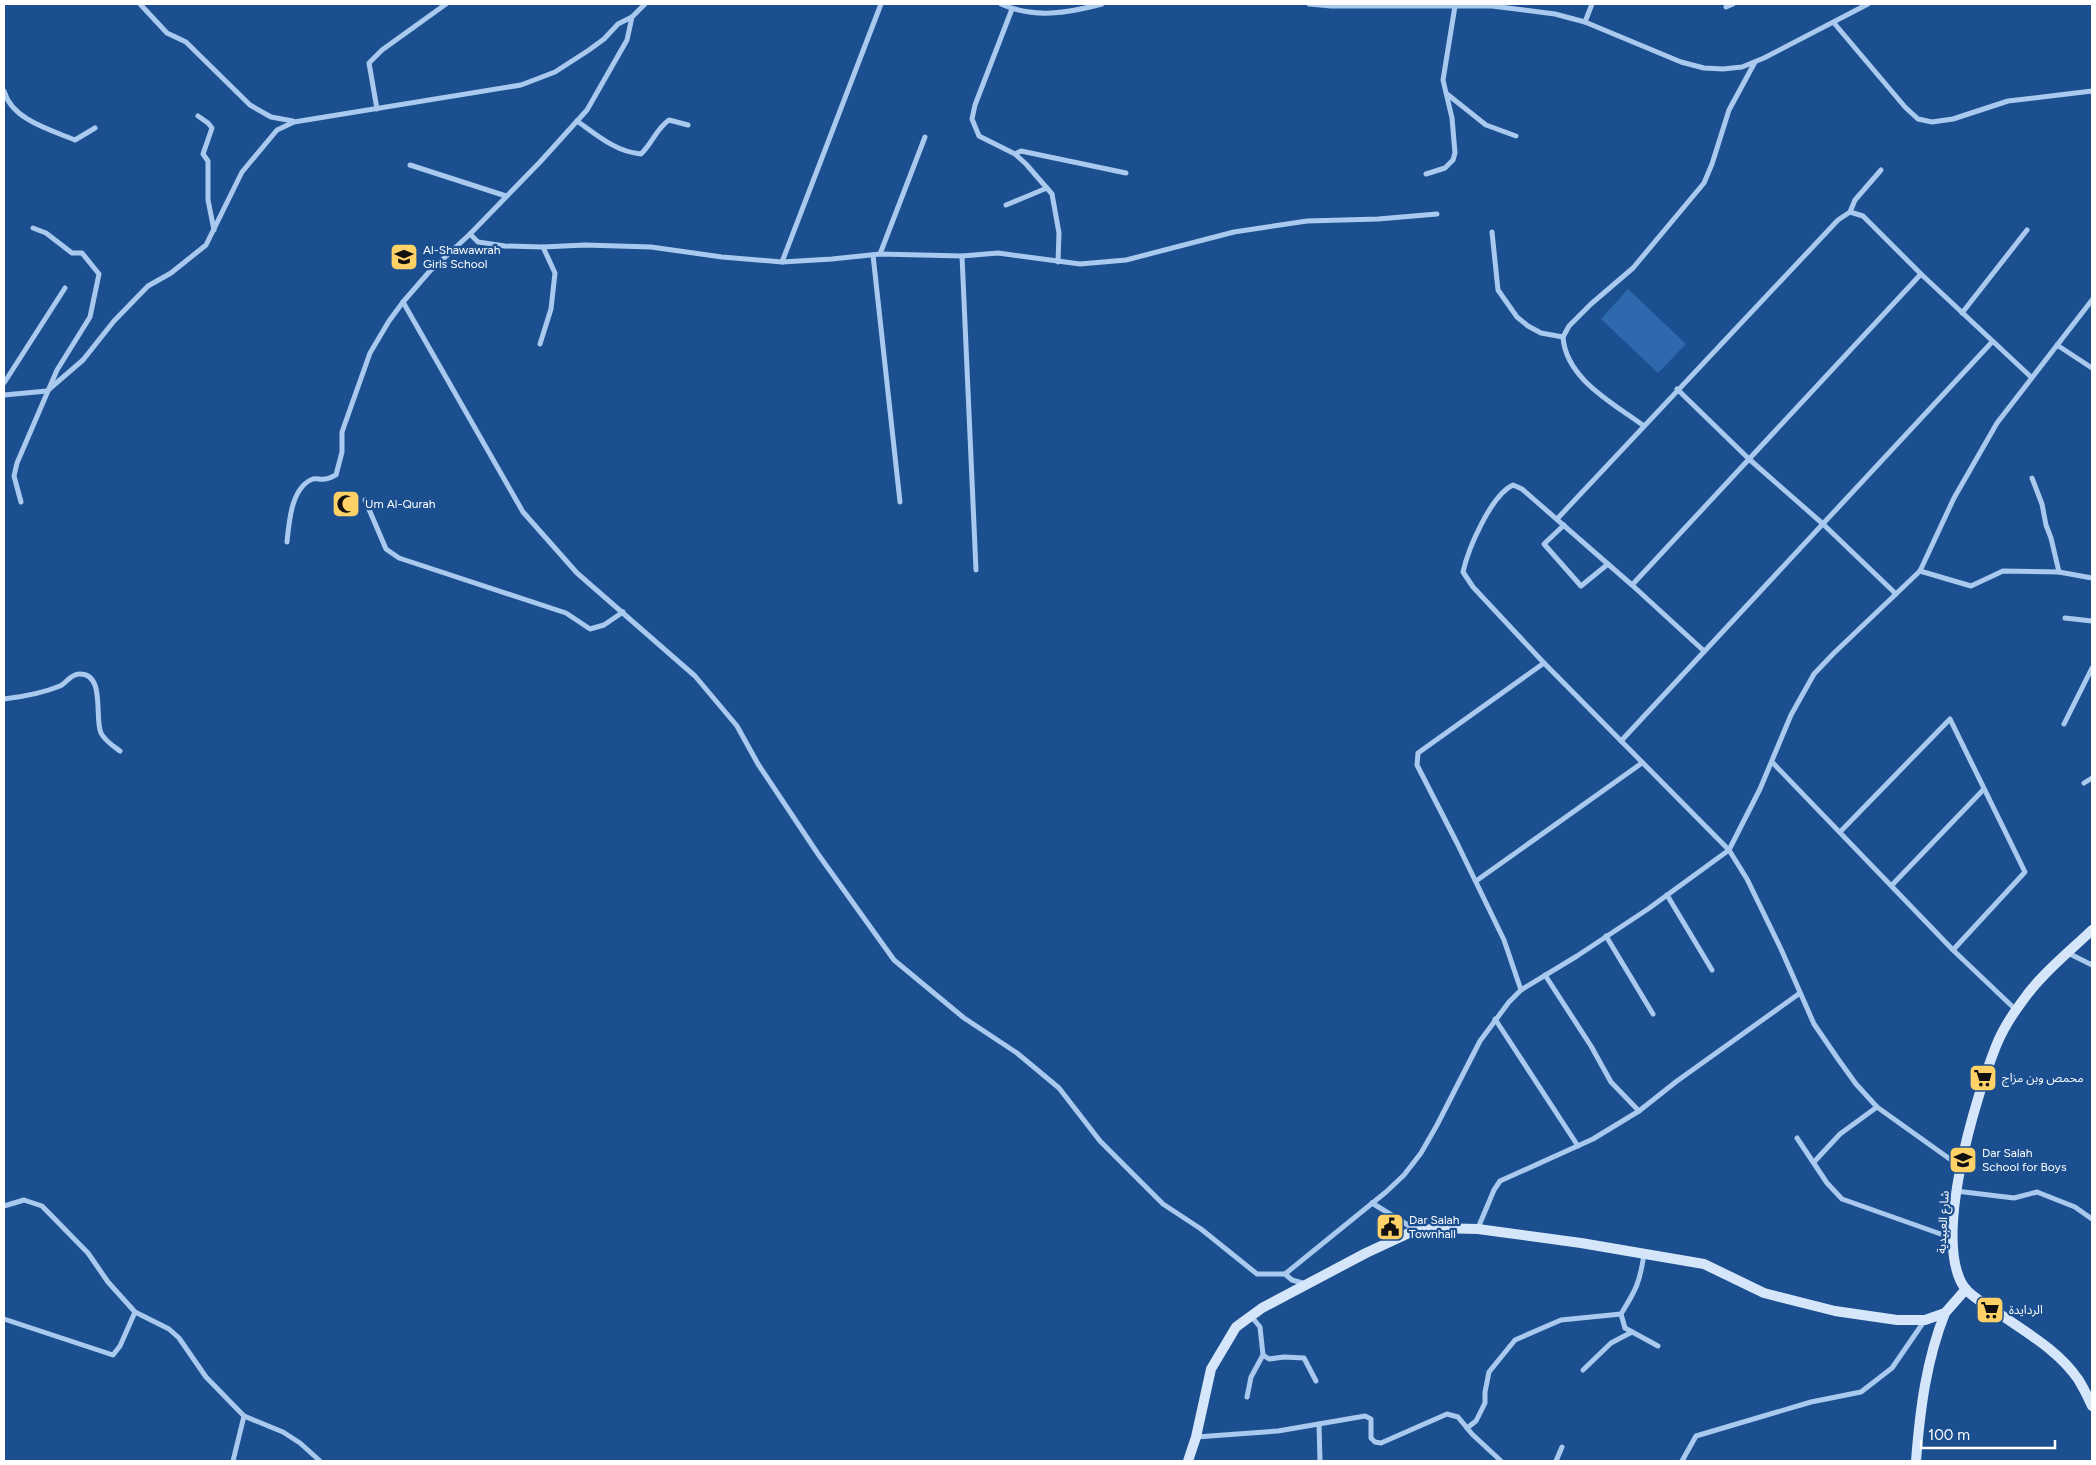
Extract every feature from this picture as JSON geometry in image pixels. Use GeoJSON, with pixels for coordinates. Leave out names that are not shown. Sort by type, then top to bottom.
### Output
{"type":"FeatureCollection","features":[{"type":"Feature","properties":{"kind":"street"},"geometry":{"type":"LineString","coordinates":[[140,4],[168,33],[186,42],[250,105],[271,117],[294,122]]}},
{"type":"Feature","properties":{"kind":"street"},"geometry":{"type":"LineString","coordinates":[[377,109],[369,63],[382,50],[446,4]]}},
{"type":"Feature","properties":{"kind":"street"},"geometry":{"type":"LineString","coordinates":[[4,395],[47,391],[83,360],[114,321],[148,286],[171,273],[206,245],[242,172],[277,130],[294,122],[521,85],[555,72],[589,50],[618,24],[632,17],[644,4]]}},
{"type":"Feature","properties":{"kind":"street"},"geometry":{"type":"LineString","coordinates":[[782,262],[880,4]]}},
{"type":"Feature","properties":{"kind":"street"},"geometry":{"type":"LineString","coordinates":[[1001,4],[1012,9],[1046,14],[1072,12],[1102,4]]}},
{"type":"Feature","properties":{"kind":"street"},"geometry":{"type":"LineString","coordinates":[[1309,4],[1492,6],[1555,14],[1585,22],[1681,62],[1704,68],[1723,69],[1742,67],[1756,62],[1868,4]]}},
{"type":"Feature","properties":{"kind":"street"},"geometry":{"type":"LineString","coordinates":[[1585,22],[1592,4]]}},
{"type":"Feature","properties":{"kind":"street"},"geometry":{"type":"LineString","coordinates":[[1726,7],[1734,4]]}},
{"type":"Feature","properties":{"kind":"street"},"geometry":{"type":"LineString","coordinates":[[1426,174],[1445,168],[1453,160],[1454,140],[1443,80],[1455,6]]}},
{"type":"Feature","properties":{"kind":"street"},"geometry":{"type":"LineString","coordinates":[[1012,9],[975,105],[972,119],[979,136],[1015,154],[1052,194],[1058,233],[1058,262]]}},
{"type":"Feature","properties":{"kind":"street"},"geometry":{"type":"LineString","coordinates":[[287,542],[290,513],[297,496],[314,479],[326,479],[336,475],[342,452],[342,432],[370,353],[402,302],[429,272],[470,234],[587,110],[627,40],[632,17]]}},
{"type":"Feature","properties":{"kind":"street"},"geometry":{"type":"LineString","coordinates":[[1834,23],[1905,107],[1918,119],[1932,122],[1953,119],[2008,102],[2092,92]]}},
{"type":"Feature","properties":{"kind":"street"},"geometry":{"type":"LineString","coordinates":[[1644,426],[1585,381],[1573,367],[1566,354],[1563,336],[1569,326],[1591,304],[1633,268],[1704,183],[1729,110],[1756,62]]}},
{"type":"Feature","properties":{"kind":"street"},"geometry":{"type":"LineString","coordinates":[[4,91],[13,107],[29,120],[67,137],[75,140],[95,128]]}},
{"type":"Feature","properties":{"kind":"street"},"geometry":{"type":"LineString","coordinates":[[1447,94],[1486,125],[1516,136]]}},
{"type":"Feature","properties":{"kind":"street"},"geometry":{"type":"LineString","coordinates":[[198,116],[212,128],[203,154],[208,161],[208,200],[214,230]]}},
{"type":"Feature","properties":{"kind":"street"},"geometry":{"type":"LineString","coordinates":[[577,121],[626,153],[641,154],[648,148],[658,130],[669,120],[688,125]]}},
{"type":"Feature","properties":{"kind":"street"},"geometry":{"type":"LineString","coordinates":[[880,254],[924,137]]}},
{"type":"Feature","properties":{"kind":"street"},"geometry":{"type":"LineString","coordinates":[[1015,154],[1021,151],[1126,173]]}},
{"type":"Feature","properties":{"kind":"street"},"geometry":{"type":"LineString","coordinates":[[410,166],[506,196]]}},
{"type":"Feature","properties":{"kind":"street"},"geometry":{"type":"LineString","coordinates":[[1557,519],[1677,389],[1838,220],[1850,212],[1855,200],[1881,170]]}},
{"type":"Feature","properties":{"kind":"street"},"geometry":{"type":"LineString","coordinates":[[1006,205],[1047,188]]}},
{"type":"Feature","properties":{"kind":"street"},"geometry":{"type":"LineString","coordinates":[[1850,212],[1863,216],[1921,274],[2031,377]]}},
{"type":"Feature","properties":{"kind":"street"},"geometry":{"type":"LineString","coordinates":[[470,234],[478,242],[505,246],[585,245],[651,247],[722,257],[782,262],[880,254],[962,256],[998,254],[1080,264],[1126,260],[1234,232],[1307,221],[1378,219],[1438,214]]}},
{"type":"Feature","properties":{"kind":"street"},"geometry":{"type":"LineString","coordinates":[[21,502],[14,476],[17,463],[57,370],[90,317],[99,274],[82,253],[72,252],[46,233],[33,228]]}},
{"type":"Feature","properties":{"kind":"street"},"geometry":{"type":"LineString","coordinates":[[1962,313],[2027,230]]}},
{"type":"Feature","properties":{"kind":"street"},"geometry":{"type":"LineString","coordinates":[[1492,232],[1498,290],[1517,317],[1528,326],[1541,333],[1563,336]]}},
{"type":"Feature","properties":{"kind":"street"},"geometry":{"type":"LineString","coordinates":[[540,344],[551,309],[555,273],[543,247]]}},
{"type":"Feature","properties":{"kind":"street"},"geometry":{"type":"LineString","coordinates":[[874,255],[900,502]]}},
{"type":"Feature","properties":{"kind":"street"},"geometry":{"type":"LineString","coordinates":[[962,256],[976,570]]}},
{"type":"Feature","properties":{"kind":"street"},"geometry":{"type":"LineString","coordinates":[[1632,585],[1921,274]]}},
{"type":"Feature","properties":{"kind":"street"},"geometry":{"type":"LineString","coordinates":[[4,383],[65,288]]}},
{"type":"Feature","properties":{"kind":"street"},"geometry":{"type":"LineString","coordinates":[[1284,1274],[1372,1203],[1404,1174],[1421,1153],[1469,1062],[1495,1019],[1521,990],[1667,895],[1729,850],[1748,816],[1791,715],[1814,674],[1834,652],[1920,571],[1959,490],[1997,423],[2092,300]]}},
{"type":"Feature","properties":{"kind":"street"},"geometry":{"type":"LineString","coordinates":[[402,302],[523,512],[577,573],[696,676],[736,726],[758,764],[818,854],[894,960],[964,1018],[1018,1053],[1059,1088],[1100,1141],[1163,1204],[1200,1229],[1257,1274],[1284,1274],[1292,1280],[1306,1284]]}},
{"type":"Feature","properties":{"kind":"street"},"geometry":{"type":"LineString","coordinates":[[1621,741],[1992,342]]}},
{"type":"Feature","properties":{"kind":"street"},"geometry":{"type":"LineString","coordinates":[[2057,344],[2092,368]]}},
{"type":"Feature","properties":{"kind":"street"},"geometry":{"type":"LineString","coordinates":[[1677,389],[1748,459],[1823,524],[1896,594]]}},
{"type":"Feature","properties":{"kind":"street"},"geometry":{"type":"LineString","coordinates":[[2032,478],[2042,504],[2046,525],[2052,538],[2059,572]]}},
{"type":"Feature","properties":{"kind":"street"},"geometry":{"type":"LineString","coordinates":[[1704,651],[1564,524],[1522,489],[1513,485],[1505,489],[1479,528],[1467,555],[1463,572],[1473,587],[1544,663],[1729,850],[1748,880],[1814,1024],[1856,1084],[1877,1107],[1961,1168]]}},
{"type":"Feature","properties":{"kind":"street"},"geometry":{"type":"LineString","coordinates":[[365,500],[386,549],[399,558],[566,613],[590,629],[604,625],[623,612]]}},
{"type":"Feature","properties":{"kind":"street"},"geometry":{"type":"LineString","coordinates":[[1564,524],[1544,544],[1581,586],[1608,564]]}},
{"type":"Feature","properties":{"kind":"street"},"geometry":{"type":"LineString","coordinates":[[1920,571],[1971,586],[2003,571],[2059,572],[2092,578]]}},
{"type":"Feature","properties":{"kind":"street"},"geometry":{"type":"LineString","coordinates":[[2065,618],[2092,621]]}},
{"type":"Feature","properties":{"kind":"street"},"geometry":{"type":"LineString","coordinates":[[1521,990],[1504,940],[1417,764],[1418,753],[1544,663]]}},
{"type":"Feature","properties":{"kind":"street"},"geometry":{"type":"LineString","coordinates":[[2064,724],[2092,668]]}},
{"type":"Feature","properties":{"kind":"street"},"geometry":{"type":"LineString","coordinates":[[4,699],[51,689],[62,685],[74,675],[87,676],[96,688],[99,696],[98,720],[100,732],[106,740],[120,750]]}},
{"type":"Feature","properties":{"kind":"street"},"geometry":{"type":"LineString","coordinates":[[1840,832],[1950,719],[2025,872],[1953,950]]}},
{"type":"Feature","properties":{"kind":"street"},"geometry":{"type":"LineString","coordinates":[[1772,762],[1892,884],[1953,950],[2016,1010]]}},
{"type":"Feature","properties":{"kind":"street"},"geometry":{"type":"LineString","coordinates":[[1476,881],[1642,763]]}},
{"type":"Feature","properties":{"kind":"street"},"geometry":{"type":"LineString","coordinates":[[2084,782],[2092,778]]}},
{"type":"Feature","properties":{"kind":"street"},"geometry":{"type":"LineString","coordinates":[[1892,884],[1984,790]]}},
{"type":"Feature","properties":{"kind":"street"},"geometry":{"type":"LineString","coordinates":[[1667,895],[1712,970]]}},
{"type":"Feature","properties":{"kind":"street","name":"شارع العبيدية"},"geometry":{"type":"LineString","coordinates":[[2092,930],[2046,973],[2016,1010],[1997,1044],[1978,1098],[1961,1168],[1956,1191],[1953,1238],[1953,1259],[1957,1276],[1966,1289],[2045,1344],[2078,1379],[2092,1406]]}},
{"type":"Feature","properties":{"kind":"street"},"geometry":{"type":"LineString","coordinates":[[1606,936],[1653,1014]]}},
{"type":"Feature","properties":{"kind":"street"},"geometry":{"type":"LineString","coordinates":[[2068,953],[2092,965]]}},
{"type":"Feature","properties":{"kind":"street"},"geometry":{"type":"LineString","coordinates":[[1545,975],[1591,1046],[1611,1082],[1640,1111]]}},
{"type":"Feature","properties":{"kind":"street"},"geometry":{"type":"LineString","coordinates":[[1478,1229],[1494,1190],[1500,1181],[1578,1146],[1640,1111],[1800,993]]}},
{"type":"Feature","properties":{"kind":"street"},"geometry":{"type":"LineString","coordinates":[[1495,1019],[1578,1146]]}},
{"type":"Feature","properties":{"kind":"street"},"geometry":{"type":"LineString","coordinates":[[1814,1162],[1840,1134],[1877,1107]]}},
{"type":"Feature","properties":{"kind":"street"},"geometry":{"type":"LineString","coordinates":[[1797,1138],[1827,1183],[1842,1199],[1953,1238]]}},
{"type":"Feature","properties":{"kind":"street"},"geometry":{"type":"LineString","coordinates":[[1956,1191],[2014,1198],[2037,1192],[2075,1207],[2092,1219]]}},
{"type":"Feature","properties":{"kind":"street"},"geometry":{"type":"LineString","coordinates":[[4,1206],[24,1200],[42,1206],[88,1253],[108,1282],[135,1312],[163,1326],[179,1338],[206,1377],[244,1416],[283,1432],[300,1443],[320,1461]]}},
{"type":"Feature","properties":{"kind":"street"},"geometry":{"type":"LineString","coordinates":[[1372,1203],[1419,1231]]}},
{"type":"Feature","properties":{"kind":"street"},"geometry":{"type":"LineString","coordinates":[[1188,1461],[1196,1437],[1211,1369],[1236,1326],[1306,1284],[1409,1233],[1419,1231],[1437,1228],[1478,1229],[1581,1243],[1704,1264],[1764,1293],[1835,1311],[1897,1320],[1925,1320],[1945,1312]]}},
{"type":"Feature","properties":{"kind":"street"},"geometry":{"type":"LineString","coordinates":[[1467,1428],[1476,1421],[1485,1403],[1489,1372],[1515,1340],[1561,1320],[1621,1314],[1635,1294],[1644,1254]]}},
{"type":"Feature","properties":{"kind":"street"},"geometry":{"type":"LineString","coordinates":[[1916,1461],[1923,1390],[1936,1335],[1945,1312],[1966,1289]]}},
{"type":"Feature","properties":{"kind":"street"},"geometry":{"type":"LineString","coordinates":[[4,1319],[113,1354],[120,1346],[135,1312]]}},
{"type":"Feature","properties":{"kind":"street"},"geometry":{"type":"LineString","coordinates":[[1621,1314],[1625,1328],[1658,1346]]}},
{"type":"Feature","properties":{"kind":"street"},"geometry":{"type":"LineString","coordinates":[[1251,1316],[1260,1327],[1263,1355],[1269,1359],[1284,1357],[1304,1358],[1316,1382]]}},
{"type":"Feature","properties":{"kind":"street"},"geometry":{"type":"LineString","coordinates":[[1682,1461],[1696,1436],[1811,1402],[1861,1392],[1892,1368],[1925,1320]]}},
{"type":"Feature","properties":{"kind":"street"},"geometry":{"type":"LineString","coordinates":[[1583,1370],[1611,1343],[1632,1332]]}},
{"type":"Feature","properties":{"kind":"street"},"geometry":{"type":"LineString","coordinates":[[1247,1397],[1251,1377],[1263,1355]]}},
{"type":"Feature","properties":{"kind":"street"},"geometry":{"type":"LineString","coordinates":[[1196,1437],[1278,1431],[1365,1416],[1371,1419],[1371,1438],[1375,1442],[1381,1442],[1447,1414],[1458,1417],[1501,1461]]}},
{"type":"Feature","properties":{"kind":"street"},"geometry":{"type":"LineString","coordinates":[[233,1461],[244,1416]]}},
{"type":"Feature","properties":{"kind":"street"},"geometry":{"type":"LineString","coordinates":[[1319,1424],[1320,1461]]}},
{"type":"Feature","properties":{"kind":"street"},"geometry":{"type":"LineString","coordinates":[[1556,1461],[1562,1447]]}},
{"type":"Feature","properties":{"kind":"shaded area"},"geometry":{"type":"Polygon","coordinates":[[[1628,289],[1686,344],[1658,373],[1601,319],[1628,289]]]}},
{"type":"Feature","properties":{"kind":"place","name":"Al-Shawawrah Girls School"},"geometry":{"type":"Point","coordinates":[404,257]}},
{"type":"Feature","properties":{"kind":"place","name":"Um Al-Qurah"},"geometry":{"type":"Point","coordinates":[346,504]}},
{"type":"Feature","properties":{"kind":"place","name":"محمص وبن مزاج"},"geometry":{"type":"Point","coordinates":[1983,1078]}},
{"type":"Feature","properties":{"kind":"place","name":"Dar Salah School for Boys"},"geometry":{"type":"Point","coordinates":[1963,1160]}},
{"type":"Feature","properties":{"kind":"place","name":"Dar Salah Townhall"},"geometry":{"type":"Point","coordinates":[1390,1227]}},
{"type":"Feature","properties":{"kind":"place","name":"الردايدة"},"geometry":{"type":"Point","coordinates":[1990,1310]}}]}
